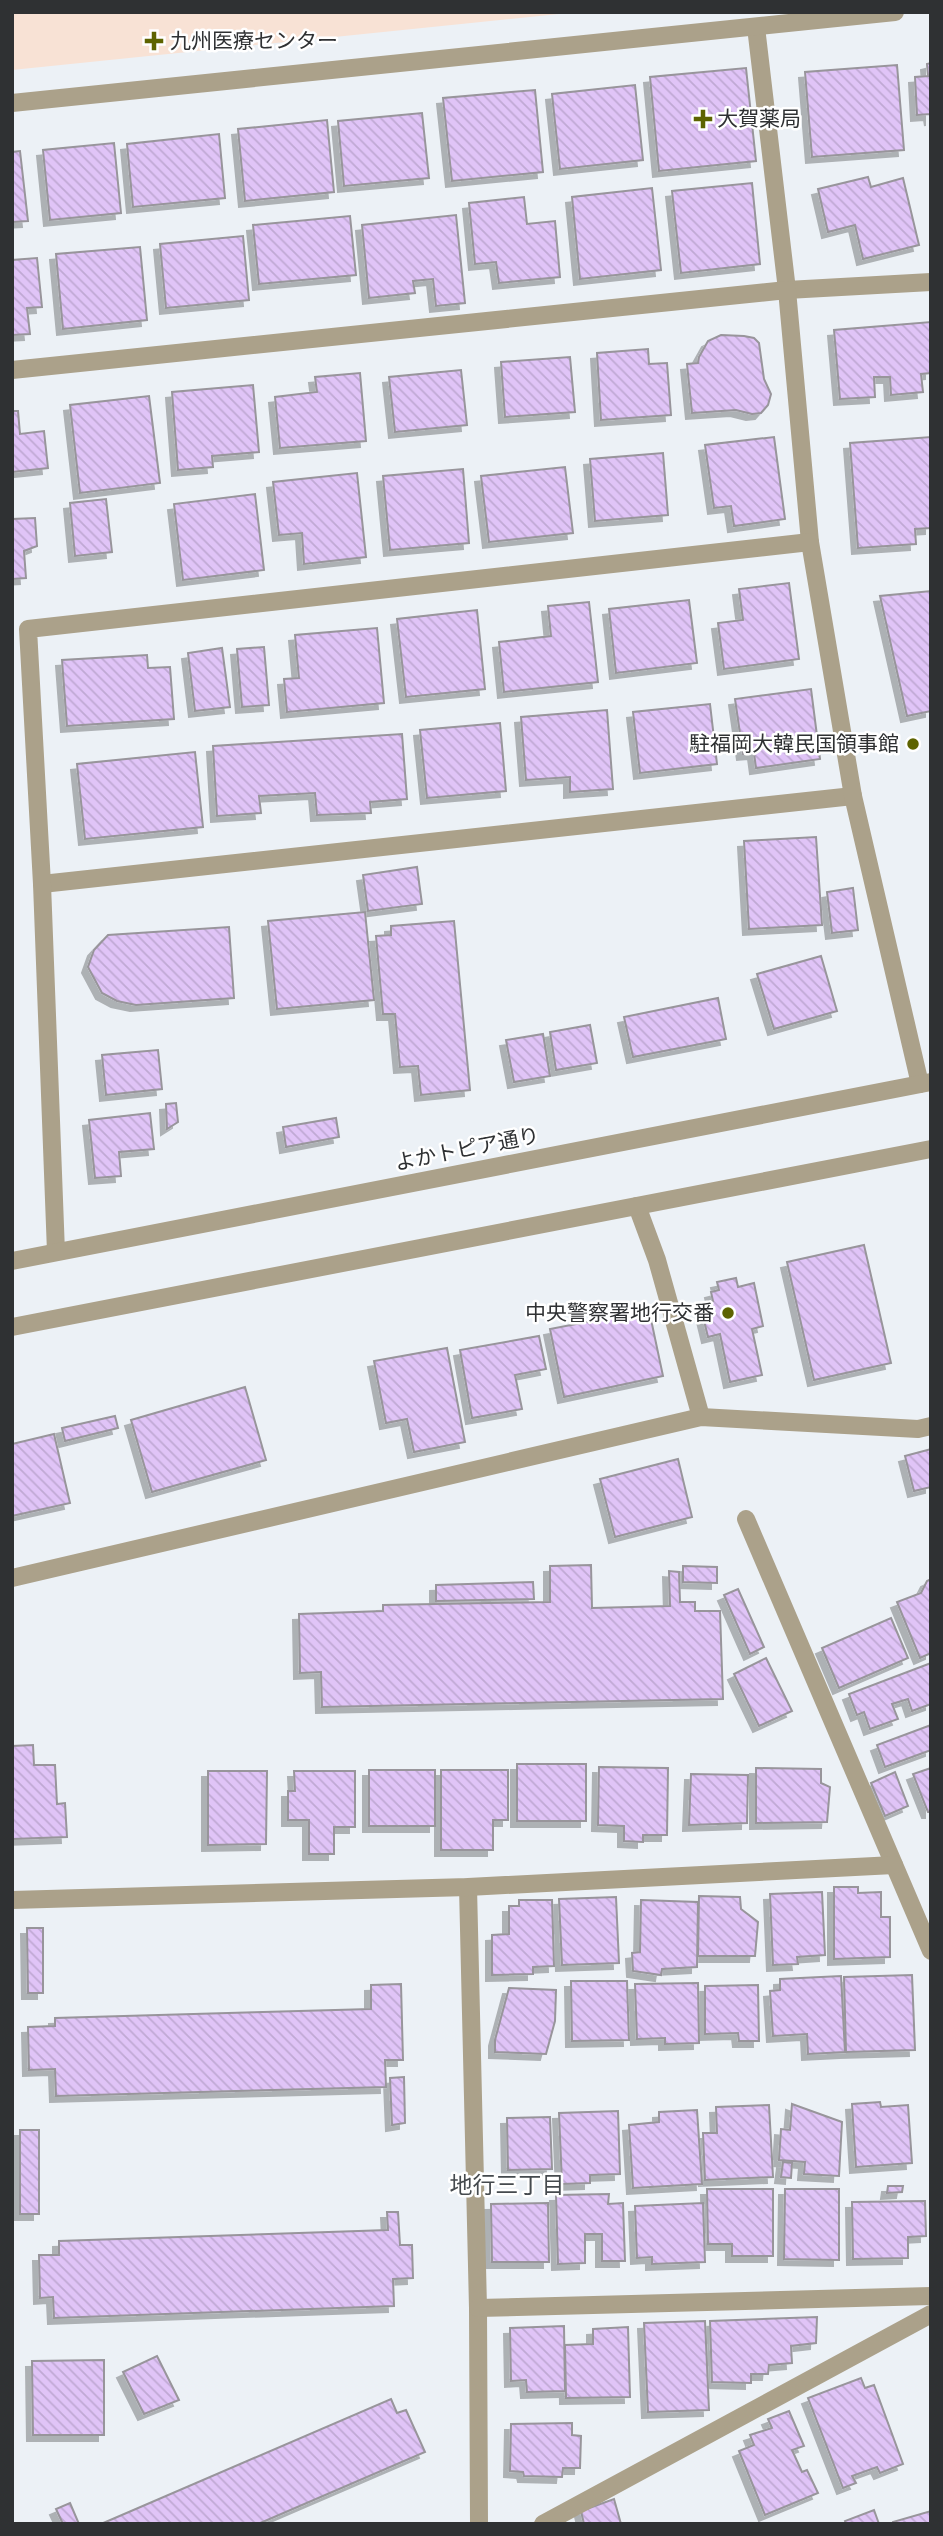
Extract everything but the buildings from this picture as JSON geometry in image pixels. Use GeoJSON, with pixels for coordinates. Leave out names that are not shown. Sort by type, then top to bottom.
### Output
{"type":"FeatureCollection","features":[{"type":"Feature","properties":{"kind":"street"},"geometry":{"type":"LineString","coordinates":[[12,103],[895,12]]}},
{"type":"Feature","properties":{"kind":"street"},"geometry":{"type":"LineString","coordinates":[[757,27],[788,290],[810,542],[853,796],[925,1083]]}},
{"type":"Feature","properties":{"kind":"street"},"geometry":{"type":"LineString","coordinates":[[12,370],[788,290],[931,282]]}},
{"type":"Feature","properties":{"kind":"street"},"geometry":{"type":"LineString","coordinates":[[56,1252],[42,884],[20,630],[810,542]]}},
{"type":"Feature","properties":{"kind":"street"},"geometry":{"type":"LineString","coordinates":[[42,884],[853,796]]}},
{"type":"Feature","properties":{"kind":"street","name":"よかトピア通り"},"geometry":{"type":"LineString","coordinates":[[12,1261],[925,1083]]}},
{"type":"Feature","properties":{"kind":"street"},"geometry":{"type":"LineString","coordinates":[[12,1327],[931,1149]]}},
{"type":"Feature","properties":{"kind":"street"},"geometry":{"type":"LineString","coordinates":[[637,1206],[657,1260],[701,1417]]}},
{"type":"Feature","properties":{"kind":"street"},"geometry":{"type":"LineString","coordinates":[[12,1578],[701,1417],[918,1429],[931,1426]]}},
{"type":"Feature","properties":{"kind":"street"},"geometry":{"type":"LineString","coordinates":[[746,1519],[931,1951]]}},
{"type":"Feature","properties":{"kind":"street"},"geometry":{"type":"LineString","coordinates":[[12,1900],[468,1887],[894,1865]]}},
{"type":"Feature","properties":{"kind":"street"},"geometry":{"type":"LineString","coordinates":[[468,1887],[478,2308],[479,2524]]}},
{"type":"Feature","properties":{"kind":"street"},"geometry":{"type":"LineString","coordinates":[[478,2308],[931,2296]]}},
{"type":"Feature","properties":{"kind":"street"},"geometry":{"type":"LineString","coordinates":[[543,2524],[931,2314]]}},
{"type":"Feature","properties":{"kind":"shaded area","name":"九州医療センター"},"geometry":{"type":"Polygon","coordinates":[[[12,12],[578,12],[12,70],[12,12]]]}},
{"type":"Feature","properties":{"kind":"place","name":"九州医療センター"},"geometry":{"type":"Point","coordinates":[154,41]}},
{"type":"Feature","properties":{"kind":"place","name":"大賀薬局"},"geometry":{"type":"Point","coordinates":[703,119]}},
{"type":"Feature","properties":{"kind":"place","name":"駐福岡大韓民国領事館"},"geometry":{"type":"Point","coordinates":[913,744]}},
{"type":"Feature","properties":{"kind":"place","name":"中央警察署地行交番"},"geometry":{"type":"Point","coordinates":[728,1313]}},
{"type":"Feature","properties":{"kind":"district","name":"地行三丁目"},"geometry":{"type":"Point","coordinates":[507,2185]}}]}
